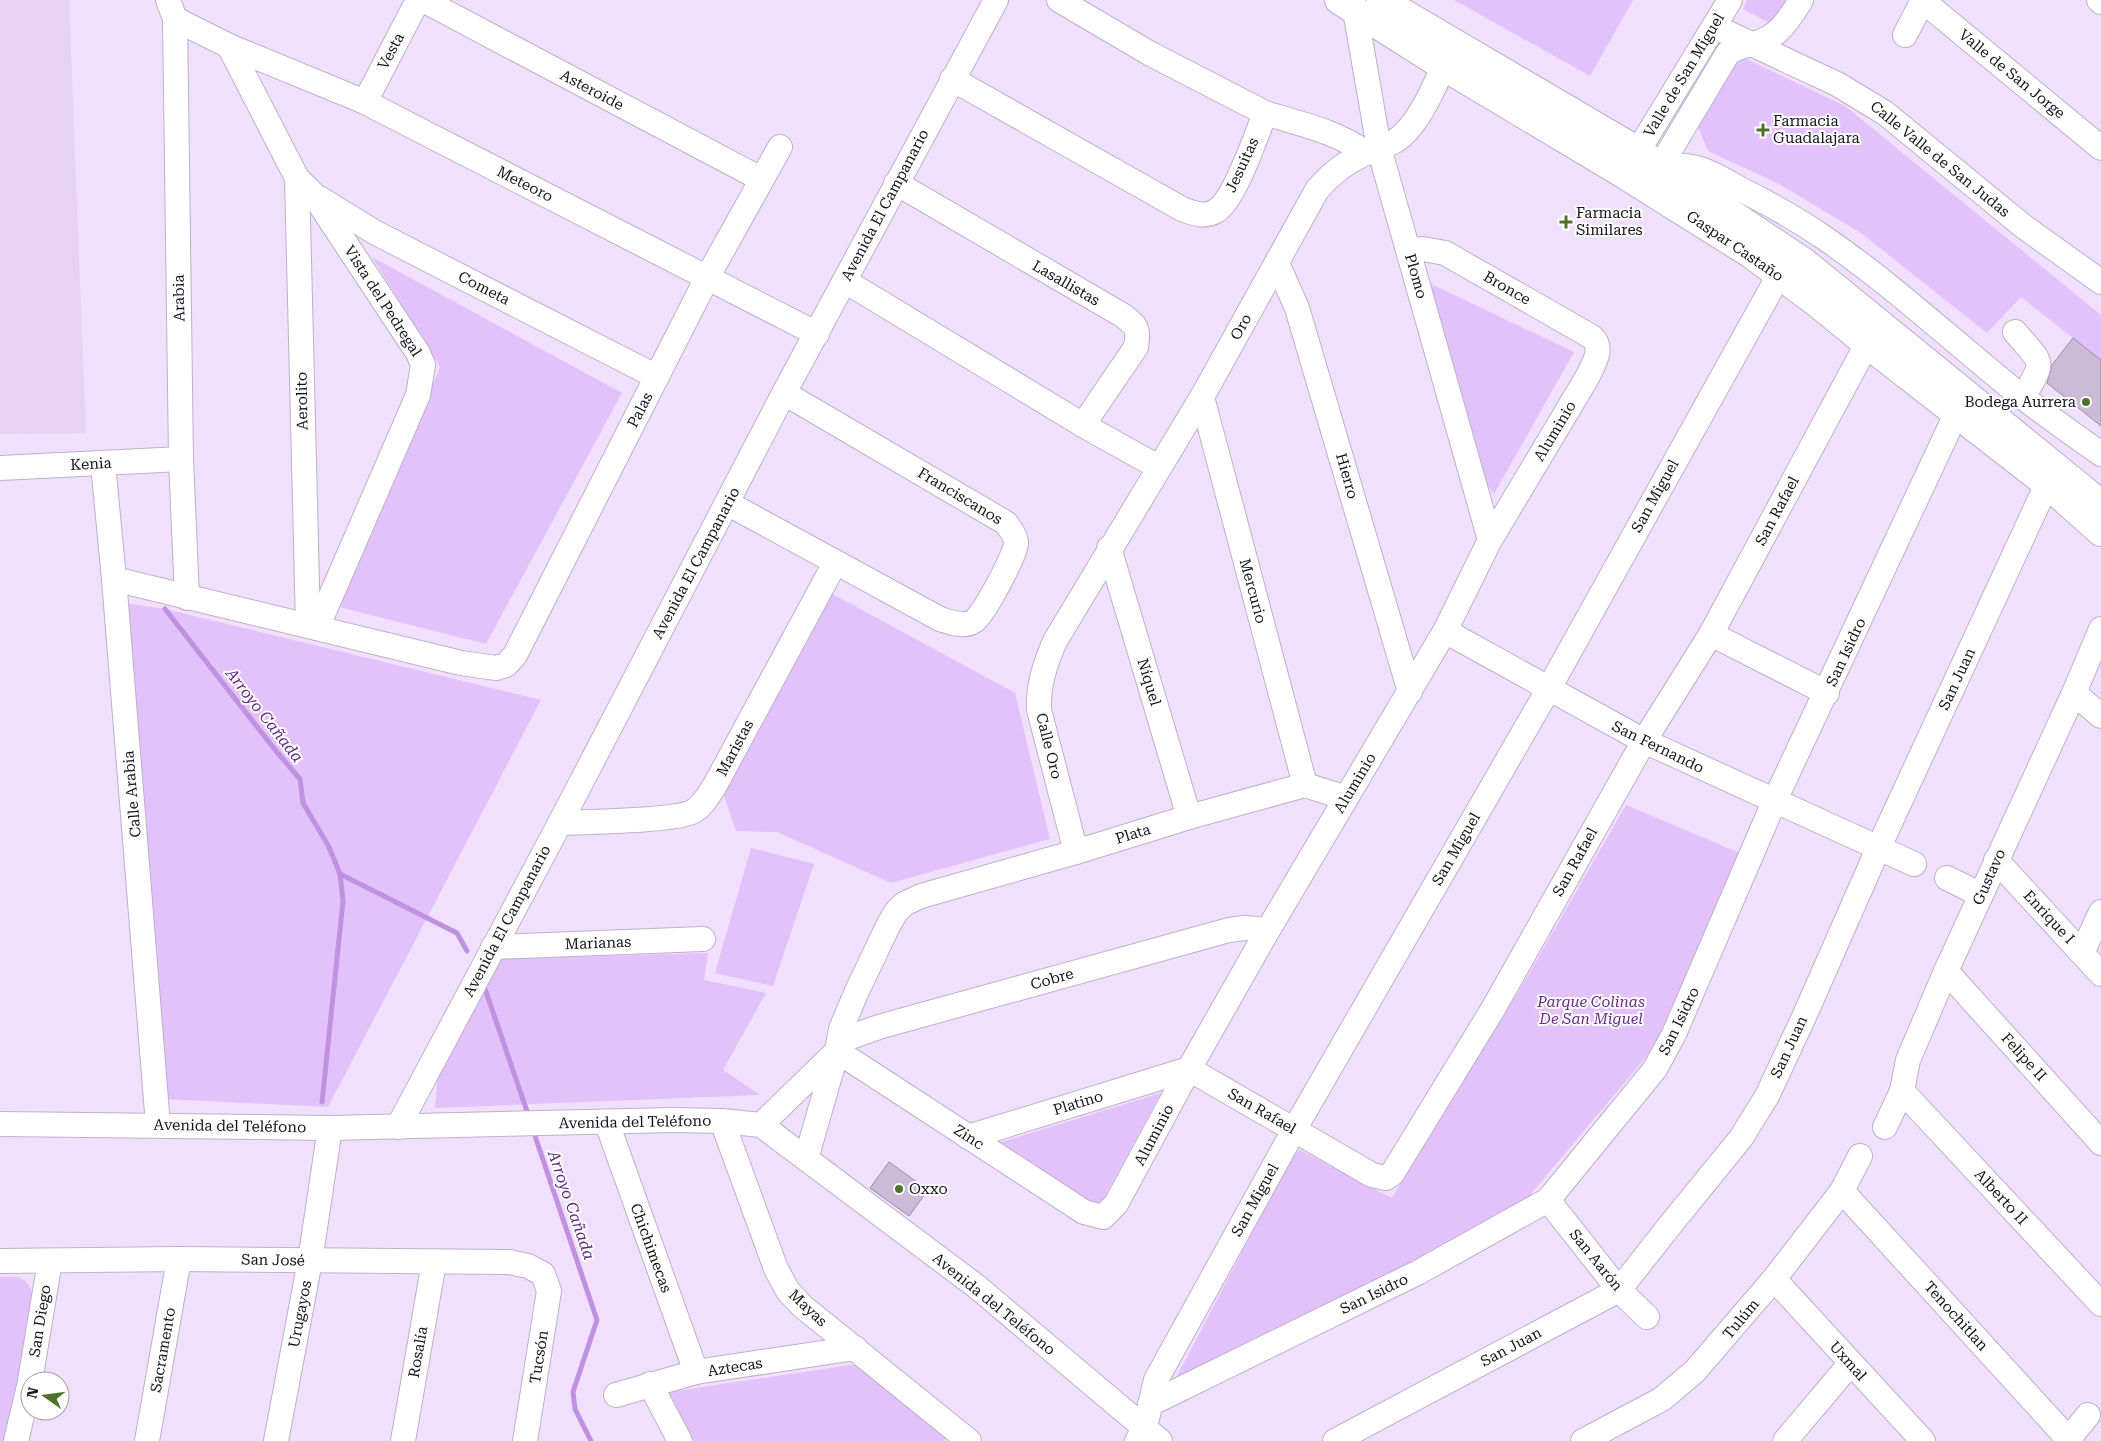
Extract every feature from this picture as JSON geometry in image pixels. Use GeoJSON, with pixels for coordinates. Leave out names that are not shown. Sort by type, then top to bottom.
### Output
{"type":"FeatureCollection","features":[{"type":"Feature","properties":{"kind":"main road","name":"Gaspar Castaño"},"geometry":{"type":"LineString","coordinates":[[1381,0],[1449,55],[1617,170],[1751,254],[1957,412],[2047,484],[2101,532]]}},
{"type":"Feature","properties":{"kind":"main road","name":"Gaspar Castaño"},"geometry":{"type":"LineString","coordinates":[[1347,5],[1638,151],[1664,167],[1805,263],[2101,504]]}},
{"type":"Feature","properties":{"kind":"street","name":"Vesta"},"geometry":{"type":"LineString","coordinates":[[365,102],[418,0]]}},
{"type":"Feature","properties":{"kind":"street","name":"Asteroide"},"geometry":{"type":"LineString","coordinates":[[423,0],[762,179]]}},
{"type":"Feature","properties":{"kind":"street","name":"Avenida El Campanario"},"geometry":{"type":"LineString","coordinates":[[398,1127],[560,823],[784,393],[996,0]]}},
{"type":"Feature","properties":{"kind":"street"},"geometry":{"type":"LineString","coordinates":[[1059,0],[1150,53],[1265,114],[1313,127],[1372,150]]}},
{"type":"Feature","properties":{"kind":"street","name":"Valle de San Miguel"},"geometry":{"type":"LineString","coordinates":[[1638,151],[1730,0]]}},
{"type":"Feature","properties":{"kind":"street","name":"Valle de San Miguel"},"geometry":{"type":"LineString","coordinates":[[1664,167],[1728,53],[1741,46],[1753,44],[1775,34],[1792,16],[1802,0]]}},
{"type":"Feature","properties":{"kind":"street"},"geometry":{"type":"LineString","coordinates":[[1905,35],[1923,1]]}},
{"type":"Feature","properties":{"kind":"street","name":"Valle de San Jorge"},"geometry":{"type":"LineString","coordinates":[[1923,1],[2101,148]]}},
{"type":"Feature","properties":{"kind":"street","name":"Plomo"},"geometry":{"type":"LineString","coordinates":[[1347,5],[1372,150],[1409,250],[1490,540]]}},
{"type":"Feature","properties":{"kind":"street"},"geometry":{"type":"LineString","coordinates":[[172,9],[229,46]]}},
{"type":"Feature","properties":{"kind":"street","name":"Arabia"},"geometry":{"type":"LineString","coordinates":[[172,9],[181,459],[187,598]]}},
{"type":"Feature","properties":{"kind":"street","name":"Calle Valle de San Judas"},"geometry":{"type":"LineString","coordinates":[[1715,27],[1838,84],[1886,113],[2023,226],[2101,282]]}},
{"type":"Feature","properties":{"kind":"street","name":"Meteoro"},"geometry":{"type":"LineString","coordinates":[[229,46],[365,102],[817,334]]}},
{"type":"Feature","properties":{"kind":"street","name":"Vista del Pedregal"},"geometry":{"type":"LineString","coordinates":[[229,46],[305,186],[410,339],[423,365],[418,395],[312,626]]}},
{"type":"Feature","properties":{"kind":"street","name":"Oro"},"geometry":{"type":"LineString","coordinates":[[1054,641],[1202,397],[1317,190],[1330,174],[1372,150],[1394,141],[1415,122],[1449,55]]}},
{"type":"Feature","properties":{"kind":"street","name":"Jesuitas"},"geometry":{"type":"LineString","coordinates":[[952,79],[1182,209],[1202,215],[1216,211],[1234,187],[1265,114]]}},
{"type":"Feature","properties":{"kind":"street","name":"Palas"},"geometry":{"type":"LineString","coordinates":[[312,626],[462,663],[496,668],[506,666],[515,655],[707,278],[780,147]]}},
{"type":"Feature","properties":{"kind":"street"},"geometry":{"type":"LineString","coordinates":[[1664,167],[1684,165],[1710,173],[1770,204],[1826,238],[1888,286],[2023,397],[2101,454]]}},
{"type":"Feature","properties":{"kind":"street","name":"Lasallistas"},"geometry":{"type":"LineString","coordinates":[[896,183],[1122,315],[1135,325],[1138,334],[1136,347],[1082,425]]}},
{"type":"Feature","properties":{"kind":"street","name":"Cometa"},"geometry":{"type":"LineString","coordinates":[[305,186],[376,232],[657,377]]}},
{"type":"Feature","properties":{"kind":"street","name":"Aerolito"},"geometry":{"type":"LineString","coordinates":[[305,186],[312,626]]}},
{"type":"Feature","properties":{"kind":"street","name":"Bronce"},"geometry":{"type":"LineString","coordinates":[[1409,250],[1423,249],[1445,253],[1592,336],[1598,345]]}},
{"type":"Feature","properties":{"kind":"street","name":"Hierro"},"geometry":{"type":"LineString","coordinates":[[1277,263],[1297,308],[1410,692]]}},
{"type":"Feature","properties":{"kind":"street","name":"San Miguel"},"geometry":{"type":"LineString","coordinates":[[1147,1436],[1150,1404],[1156,1380],[1294,1130],[1548,690],[1779,275]]}},
{"type":"Feature","properties":{"kind":"street"},"geometry":{"type":"LineString","coordinates":[[845,281],[1082,425],[1158,467]]}},
{"type":"Feature","properties":{"kind":"street"},"geometry":{"type":"LineString","coordinates":[[2015,332],[2037,357],[2039,364],[2038,372],[2023,397]]}},
{"type":"Feature","properties":{"kind":"street","name":"San Rafael"},"geometry":{"type":"LineString","coordinates":[[1188,1069],[1372,1175],[1386,1178],[1392,1174],[1493,1008],[1644,742],[1711,634],[1867,344]]}},
{"type":"Feature","properties":{"kind":"street","name":"Aluminio"},"geometry":{"type":"LineString","coordinates":[[1103,1217],[1116,1204],[1188,1069],[1268,930],[1445,632],[1490,540],[1588,376],[1597,358],[1598,345]]}},
{"type":"Feature","properties":{"kind":"street","name":"Franciscanos"},"geometry":{"type":"LineString","coordinates":[[727,503],[940,619],[965,624],[974,621],[982,612],[1012,558],[1016,543],[1014,534],[1006,523],[994,514],[784,393]]}},
{"type":"Feature","properties":{"kind":"street","name":"Mercurio"},"geometry":{"type":"LineString","coordinates":[[1202,397],[1305,785]]}},
{"type":"Feature","properties":{"kind":"street","name":"San Isidro"},"geometry":{"type":"LineString","coordinates":[[1150,1404],[1419,1272],[1548,1200],[1655,1069],[1674,1034],[1708,960],[1774,802],[1827,693],[1957,412]]}},
{"type":"Feature","properties":{"kind":"street","name":"Kenia"},"geometry":{"type":"LineString","coordinates":[[0,468],[181,459]]}},
{"type":"Feature","properties":{"kind":"street","name":"Calle Arabia"},"geometry":{"type":"LineString","coordinates":[[103,464],[158,1125]]}},
{"type":"Feature","properties":{"kind":"street","name":"San Juan"},"geometry":{"type":"LineString","coordinates":[[1335,1441],[1619,1290],[1742,1138],[1767,1096],[1878,849],[2047,484]]}},
{"type":"Feature","properties":{"kind":"street","name":"Níquel"},"geometry":{"type":"LineString","coordinates":[[1109,548],[1189,816]]}},
{"type":"Feature","properties":{"kind":"street","name":"Maristas"},"geometry":{"type":"LineString","coordinates":[[560,823],[669,816],[692,812],[703,804],[835,563]]}},
{"type":"Feature","properties":{"kind":"street"},"geometry":{"type":"LineString","coordinates":[[114,579],[187,598],[312,626]]}},
{"type":"Feature","properties":{"kind":"street","name":"Gustavo"},"geometry":{"type":"LineString","coordinates":[[1885,1127],[1902,1090],[1908,1060],[1946,971],[2074,693],[2101,629]]}},
{"type":"Feature","properties":{"kind":"street","name":"San Fernando"},"geometry":{"type":"LineString","coordinates":[[1445,632],[1644,742],[1914,864]]}},
{"type":"Feature","properties":{"kind":"street"},"geometry":{"type":"LineString","coordinates":[[1711,634],[1827,693]]}},
{"type":"Feature","properties":{"kind":"street","name":"Calle Oro"},"geometry":{"type":"LineString","coordinates":[[1054,641],[1045,664],[1038,691],[1039,710],[1076,852]]}},
{"type":"Feature","properties":{"kind":"street"},"geometry":{"type":"LineString","coordinates":[[2074,693],[2101,716]]}},
{"type":"Feature","properties":{"kind":"street"},"geometry":{"type":"LineString","coordinates":[[1305,785],[1346,798]]}},
{"type":"Feature","properties":{"kind":"street","name":"Plata"},"geometry":{"type":"LineString","coordinates":[[921,896],[1076,852],[1189,816],[1305,785]]}},
{"type":"Feature","properties":{"kind":"street","name":"Enrique I"},"geometry":{"type":"LineString","coordinates":[[1996,860],[2101,974]]}},
{"type":"Feature","properties":{"kind":"street"},"geometry":{"type":"LineString","coordinates":[[1947,878],[1981,895]]}},
{"type":"Feature","properties":{"kind":"street","name":"Cobre"},"geometry":{"type":"LineString","coordinates":[[806,1159],[838,1046],[841,1029],[856,993],[888,926],[904,904],[921,896]]}},
{"type":"Feature","properties":{"kind":"street"},"geometry":{"type":"LineString","coordinates":[[2082,953],[2101,912]]}},
{"type":"Feature","properties":{"kind":"street","name":"Cobre"},"geometry":{"type":"LineString","coordinates":[[761,1125],[838,1046],[892,1024],[1229,930],[1245,928],[1268,930]]}},
{"type":"Feature","properties":{"kind":"street","name":"Marianas"},"geometry":{"type":"LineString","coordinates":[[493,947],[703,939]]}},
{"type":"Feature","properties":{"kind":"street","name":"Felipe II"},"geometry":{"type":"LineString","coordinates":[[1946,971],[2101,1143]]}},
{"type":"Feature","properties":{"kind":"street","name":"Zinc"},"geometry":{"type":"LineString","coordinates":[[838,1046],[968,1137],[1084,1212],[1103,1217]]}},
{"type":"Feature","properties":{"kind":"street","name":"Platino"},"geometry":{"type":"LineString","coordinates":[[968,1137],[1188,1069]]}},
{"type":"Feature","properties":{"kind":"street","name":"Alberto II"},"geometry":{"type":"LineString","coordinates":[[1902,1090],[2101,1304]]}},
{"type":"Feature","properties":{"kind":"street","name":"Avenida del Teléfono"},"geometry":{"type":"LineString","coordinates":[[0,1124],[330,1128],[722,1120],[761,1125],[976,1286],[1147,1436]]}},
{"type":"Feature","properties":{"kind":"street","name":"Mayas"},"geometry":{"type":"LineString","coordinates":[[722,1120],[776,1269],[788,1291],[802,1306],[969,1441]]}},
{"type":"Feature","properties":{"kind":"street","name":"Chichimecas"},"geometry":{"type":"LineString","coordinates":[[607,1123],[696,1372]]}},
{"type":"Feature","properties":{"kind":"street","name":"Urugayos"},"geometry":{"type":"LineString","coordinates":[[276,1441],[310,1261],[330,1128]]}},
{"type":"Feature","properties":{"kind":"street","name":"Tulúm"},"geometry":{"type":"LineString","coordinates":[[1583,1441],[1654,1403],[1683,1382],[1717,1348],[1774,1279],[1842,1191],[1860,1156]]}},
{"type":"Feature","properties":{"kind":"street","name":"Tenochitlan"},"geometry":{"type":"LineString","coordinates":[[1842,1191],[2068,1440]]}},
{"type":"Feature","properties":{"kind":"street","name":"San Aarón"},"geometry":{"type":"LineString","coordinates":[[1548,1200],[1619,1290],[1647,1317]]}},
{"type":"Feature","properties":{"kind":"street","name":"San José"},"geometry":{"type":"LineString","coordinates":[[0,1261],[179,1259],[509,1262],[528,1266],[544,1274]]}},
{"type":"Feature","properties":{"kind":"street","name":"Sacramento"},"geometry":{"type":"LineString","coordinates":[[147,1441],[179,1259]]}},
{"type":"Feature","properties":{"kind":"street","name":"San Diego"},"geometry":{"type":"LineString","coordinates":[[32,1371],[50,1261]]}},
{"type":"Feature","properties":{"kind":"street","name":"Rosalía"},"geometry":{"type":"LineString","coordinates":[[403,1441],[434,1262]]}},
{"type":"Feature","properties":{"kind":"street","name":"Tucsón"},"geometry":{"type":"LineString","coordinates":[[525,1441],[548,1301],[549,1291],[544,1274]]}},
{"type":"Feature","properties":{"kind":"street","name":"Uxmal"},"geometry":{"type":"LineString","coordinates":[[1774,1279],[1922,1441]]}},
{"type":"Feature","properties":{"kind":"street","name":"Aztecas"},"geometry":{"type":"LineString","coordinates":[[616,1395],[696,1372],[855,1348]]}},
{"type":"Feature","properties":{"kind":"street"},"geometry":{"type":"LineString","coordinates":[[1785,1441],[1850,1364]]}},
{"type":"Feature","properties":{"kind":"street"},"geometry":{"type":"LineString","coordinates":[[650,1384],[680,1441]]}},
{"type":"Feature","properties":{"kind":"street"},"geometry":{"type":"LineString","coordinates":[[2068,1440],[2088,1414]]}},
{"type":"Feature","properties":{"kind":"street","name":"San Diego"},"geometry":{"type":"LineString","coordinates":[[16,1441],[21,1421]]}},
{"type":"Feature","properties":{"kind":"shaded area"},"geometry":{"type":"Polygon","coordinates":[[[0,0],[69,0],[86,433],[0,434],[0,0]]]}},
{"type":"Feature","properties":{"kind":"green space"},"geometry":{"type":"Polygon","coordinates":[[[1454,0],[1633,0],[1590,76],[1454,0]]]}},
{"type":"Feature","properties":{"kind":"green space"},"geometry":{"type":"Polygon","coordinates":[[[1747,0],[1790,0],[1777,27],[1743,9],[1747,0]]]}},
{"type":"Feature","properties":{"kind":"green space"},"geometry":{"type":"Polygon","coordinates":[[[1740,56],[1845,106],[2101,315],[2101,360],[2021,297],[1987,333],[1861,233],[1779,184],[1708,151],[1697,125],[1740,56]]]}},
{"type":"Feature","properties":{"kind":"green space"},"geometry":{"type":"Polygon","coordinates":[[[372,257],[622,393],[486,644],[339,607],[440,367],[372,257]]]}},
{"type":"Feature","properties":{"kind":"green space"},"geometry":{"type":"Polygon","coordinates":[[[1427,282],[1574,352],[1494,494],[1487,485],[1427,282]]]}},
{"type":"Feature","properties":{"kind":"green space"},"geometry":{"type":"Polygon","coordinates":[[[829,592],[1015,693],[1050,839],[891,883],[777,832],[736,831],[721,787],[829,592]]]}},
{"type":"Feature","properties":{"kind":"green space"},"geometry":{"type":"Polygon","coordinates":[[[117,602],[165,609],[541,700],[328,1107],[165,1099],[117,602]]]}},
{"type":"Feature","properties":{"kind":"green space","name":"Parque Colinas De San Miguel"},"geometry":{"type":"Polygon","coordinates":[[[1626,805],[1742,854],[1652,1050],[1525,1201],[1395,1271],[1173,1384],[1291,1158],[1300,1150],[1392,1198],[1472,1062],[1519,991],[1626,805]]]}},
{"type":"Feature","properties":{"kind":"green space"},"geometry":{"type":"Polygon","coordinates":[[[751,848],[814,864],[773,986],[715,973],[751,848]]]}},
{"type":"Feature","properties":{"kind":"green space"},"geometry":{"type":"Polygon","coordinates":[[[708,953],[704,980],[766,993],[723,1070],[760,1095],[435,1108],[439,1061],[495,959],[708,953]]]}},
{"type":"Feature","properties":{"kind":"green space"},"geometry":{"type":"Polygon","coordinates":[[[1161,1093],[1099,1207],[998,1143],[1161,1093]]]}},
{"type":"Feature","properties":{"kind":"green space"},"geometry":{"type":"Polygon","coordinates":[[[0,1277],[13,1277],[26,1282],[34,1297],[9,1441],[0,1441],[0,1277]]]}},
{"type":"Feature","properties":{"kind":"green space"},"geometry":{"type":"Polygon","coordinates":[[[857,1364],[947,1436],[944,1441],[694,1441],[669,1392],[857,1364]]]}},
{"type":"Feature","properties":{"kind":"building","name":"Bodega Aurrera"},"geometry":{"type":"Polygon","coordinates":[[[2073,338],[2101,360],[2101,426],[2047,383],[2052,365],[2073,338]]]}},
{"type":"Feature","properties":{"kind":"building","name":"Oxxo"},"geometry":{"type":"Polygon","coordinates":[[[889,1162],[928,1190],[909,1216],[870,1188],[889,1162]]]}},
{"type":"Feature","properties":{"kind":"waterway","name":"Arroyo Cañada"},"geometry":{"type":"LineString","coordinates":[[165,609],[300,779],[303,803],[329,847],[340,874],[343,901],[322,1102]]}},
{"type":"Feature","properties":{"kind":"waterway","name":"Arroyo Cañada"},"geometry":{"type":"LineString","coordinates":[[340,874],[457,933],[467,951]]}},
{"type":"Feature","properties":{"kind":"waterway","name":"Arroyo Cañada"},"geometry":{"type":"LineString","coordinates":[[483,983],[529,1117]]}},
{"type":"Feature","properties":{"kind":"waterway","name":"Arroyo Cañada"},"geometry":{"type":"LineString","coordinates":[[533,1130],[597,1320],[573,1392],[575,1409],[591,1441]]}},
{"type":"Feature","properties":{"kind":"place","name":"Farmacia Guadalajara"},"geometry":{"type":"Point","coordinates":[1763,130]}},
{"type":"Feature","properties":{"kind":"place","name":"Farmacia Similares"},"geometry":{"type":"Point","coordinates":[1566,222]}},
{"type":"Feature","properties":{"kind":"place","name":"Bodega Aurrera"},"geometry":{"type":"Point","coordinates":[2086,402]}},
{"type":"Feature","properties":{"kind":"place","name":"Oxxo"},"geometry":{"type":"Point","coordinates":[899,1189]}}]}
